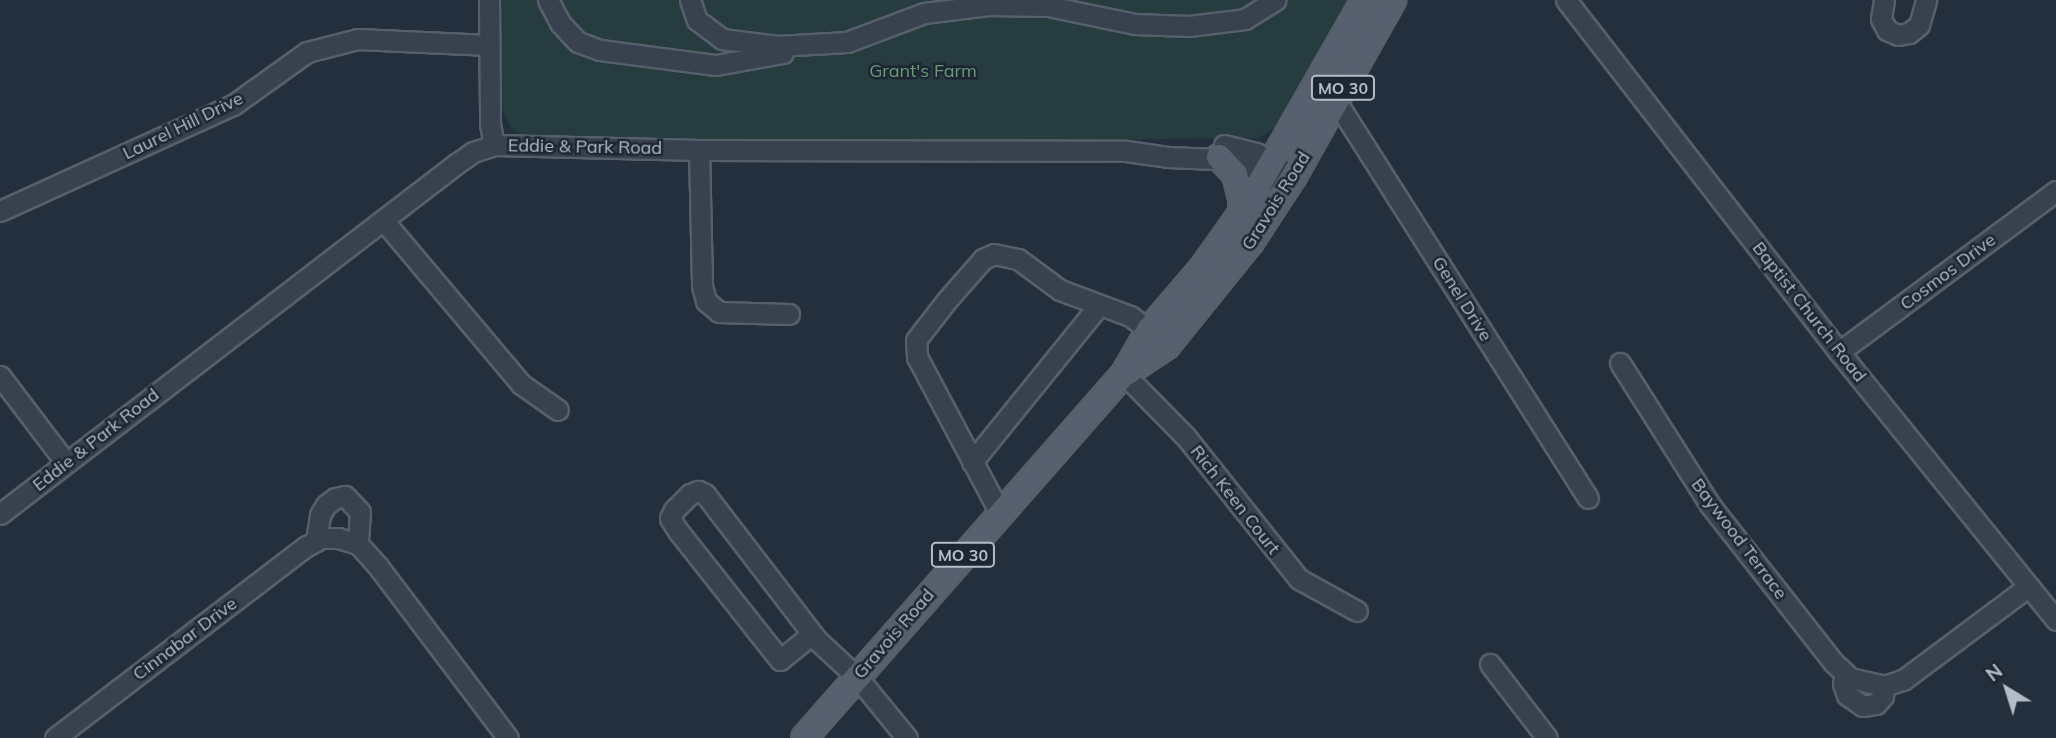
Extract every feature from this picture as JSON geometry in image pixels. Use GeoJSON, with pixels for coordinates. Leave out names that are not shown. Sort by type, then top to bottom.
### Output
{"type":"FeatureCollection","features":[{"type":"Feature","properties":{"kind":"main road","name":"Gravois Road"},"geometry":{"type":"LineString","coordinates":[[804,738],[1124,374],[1149,330],[1203,267],[1241,213],[1364,0]]}},
{"type":"Feature","properties":{"kind":"main road","name":"Gravois Road"},"geometry":{"type":"LineString","coordinates":[[1124,374],[1167,346],[1234,267],[1290,183],[1392,0]]}},
{"type":"Feature","properties":{"kind":"main road"},"geometry":{"type":"LineString","coordinates":[[1219,157],[1235,174],[1241,198],[1241,213]]}},
{"type":"Feature","properties":{"kind":"street"},"geometry":{"type":"LineString","coordinates":[[489,0],[490,124],[494,145]]}},
{"type":"Feature","properties":{"kind":"street"},"geometry":{"type":"LineString","coordinates":[[548,0],[561,23],[578,42],[600,50],[653,59],[716,65],[846,42],[924,13],[989,5],[1048,6],[1135,24],[1189,26],[1245,19],[1275,0]]}},
{"type":"Feature","properties":{"kind":"street"},"geometry":{"type":"LineString","coordinates":[[690,0],[697,20],[722,39],[778,46],[846,42]]}},
{"type":"Feature","properties":{"kind":"street","name":"Baptist Church Road"},"geometry":{"type":"LineString","coordinates":[[1566,0],[1839,352],[2029,586],[2049,599],[2056,620]]}},
{"type":"Feature","properties":{"kind":"street"},"geometry":{"type":"LineString","coordinates":[[1884,0],[1881,19],[1887,30],[1898,35],[1909,33],[1919,25],[1926,0]]}},
{"type":"Feature","properties":{"kind":"street","name":"Laurel Hill Drive"},"geometry":{"type":"LineString","coordinates":[[0,211],[233,105],[307,52],[358,39],[489,45]]}},
{"type":"Feature","properties":{"kind":"street","name":"Genel Drive"},"geometry":{"type":"LineString","coordinates":[[1336,101],[1588,498]]}},
{"type":"Feature","properties":{"kind":"street","name":"Eddie & Park Road"},"geometry":{"type":"LineString","coordinates":[[1126,151],[1165,144],[1236,146],[1290,183]]}},
{"type":"Feature","properties":{"kind":"street","name":"Eddie & Park Road"},"geometry":{"type":"LineString","coordinates":[[0,514],[473,152],[494,145],[699,150],[1126,151],[1168,157],[1219,157],[1268,169]]}},
{"type":"Feature","properties":{"kind":"street"},"geometry":{"type":"LineString","coordinates":[[699,150],[702,286],[706,301],[719,312],[789,314]]}},
{"type":"Feature","properties":{"kind":"street","name":"Cosmos Drive"},"geometry":{"type":"LineString","coordinates":[[1839,352],[2056,191]]}},
{"type":"Feature","properties":{"kind":"street"},"geometry":{"type":"LineString","coordinates":[[383,220],[521,384],[558,410]]}},
{"type":"Feature","properties":{"kind":"street"},"geometry":{"type":"LineString","coordinates":[[1000,513],[917,357],[916,340],[947,300],[983,259],[994,254],[1018,259],[1060,290],[1130,316],[1149,330]]}},
{"type":"Feature","properties":{"kind":"street"},"geometry":{"type":"LineString","coordinates":[[972,462],[1099,305]]}},
{"type":"Feature","properties":{"kind":"street","name":"Baywood Terrace"},"geometry":{"type":"LineString","coordinates":[[1620,363],[1710,505],[1833,663],[1845,673],[1867,684],[1884,686],[1920,669],[2029,586]]}},
{"type":"Feature","properties":{"kind":"street","name":"Rich Keen Court"},"geometry":{"type":"LineString","coordinates":[[1124,374],[1186,437],[1299,579],[1357,611]]}},
{"type":"Feature","properties":{"kind":"street"},"geometry":{"type":"LineString","coordinates":[[0,376],[66,463]]}},
{"type":"Feature","properties":{"kind":"street"},"geometry":{"type":"LineString","coordinates":[[811,634],[780,660],[670,519],[674,510],[690,494],[698,491],[705,494],[811,634],[857,677],[907,738]]}},
{"type":"Feature","properties":{"kind":"street"},"geometry":{"type":"LineString","coordinates":[[316,541],[320,515],[326,505],[335,498],[345,496],[360,512],[358,544],[508,738]]}},
{"type":"Feature","properties":{"kind":"street","name":"Cinnabar Drive"},"geometry":{"type":"LineString","coordinates":[[55,738],[316,541],[338,538],[358,544]]}},
{"type":"Feature","properties":{"kind":"street"},"geometry":{"type":"LineString","coordinates":[[1490,664],[1547,738]]}},
{"type":"Feature","properties":{"kind":"green space","name":"Grant's Farm"},"geometry":{"type":"Polygon","coordinates":[[[498,0],[1348,0],[1277,126],[1259,138],[912,142],[525,137],[511,128],[501,107],[498,0]]]}}]}
